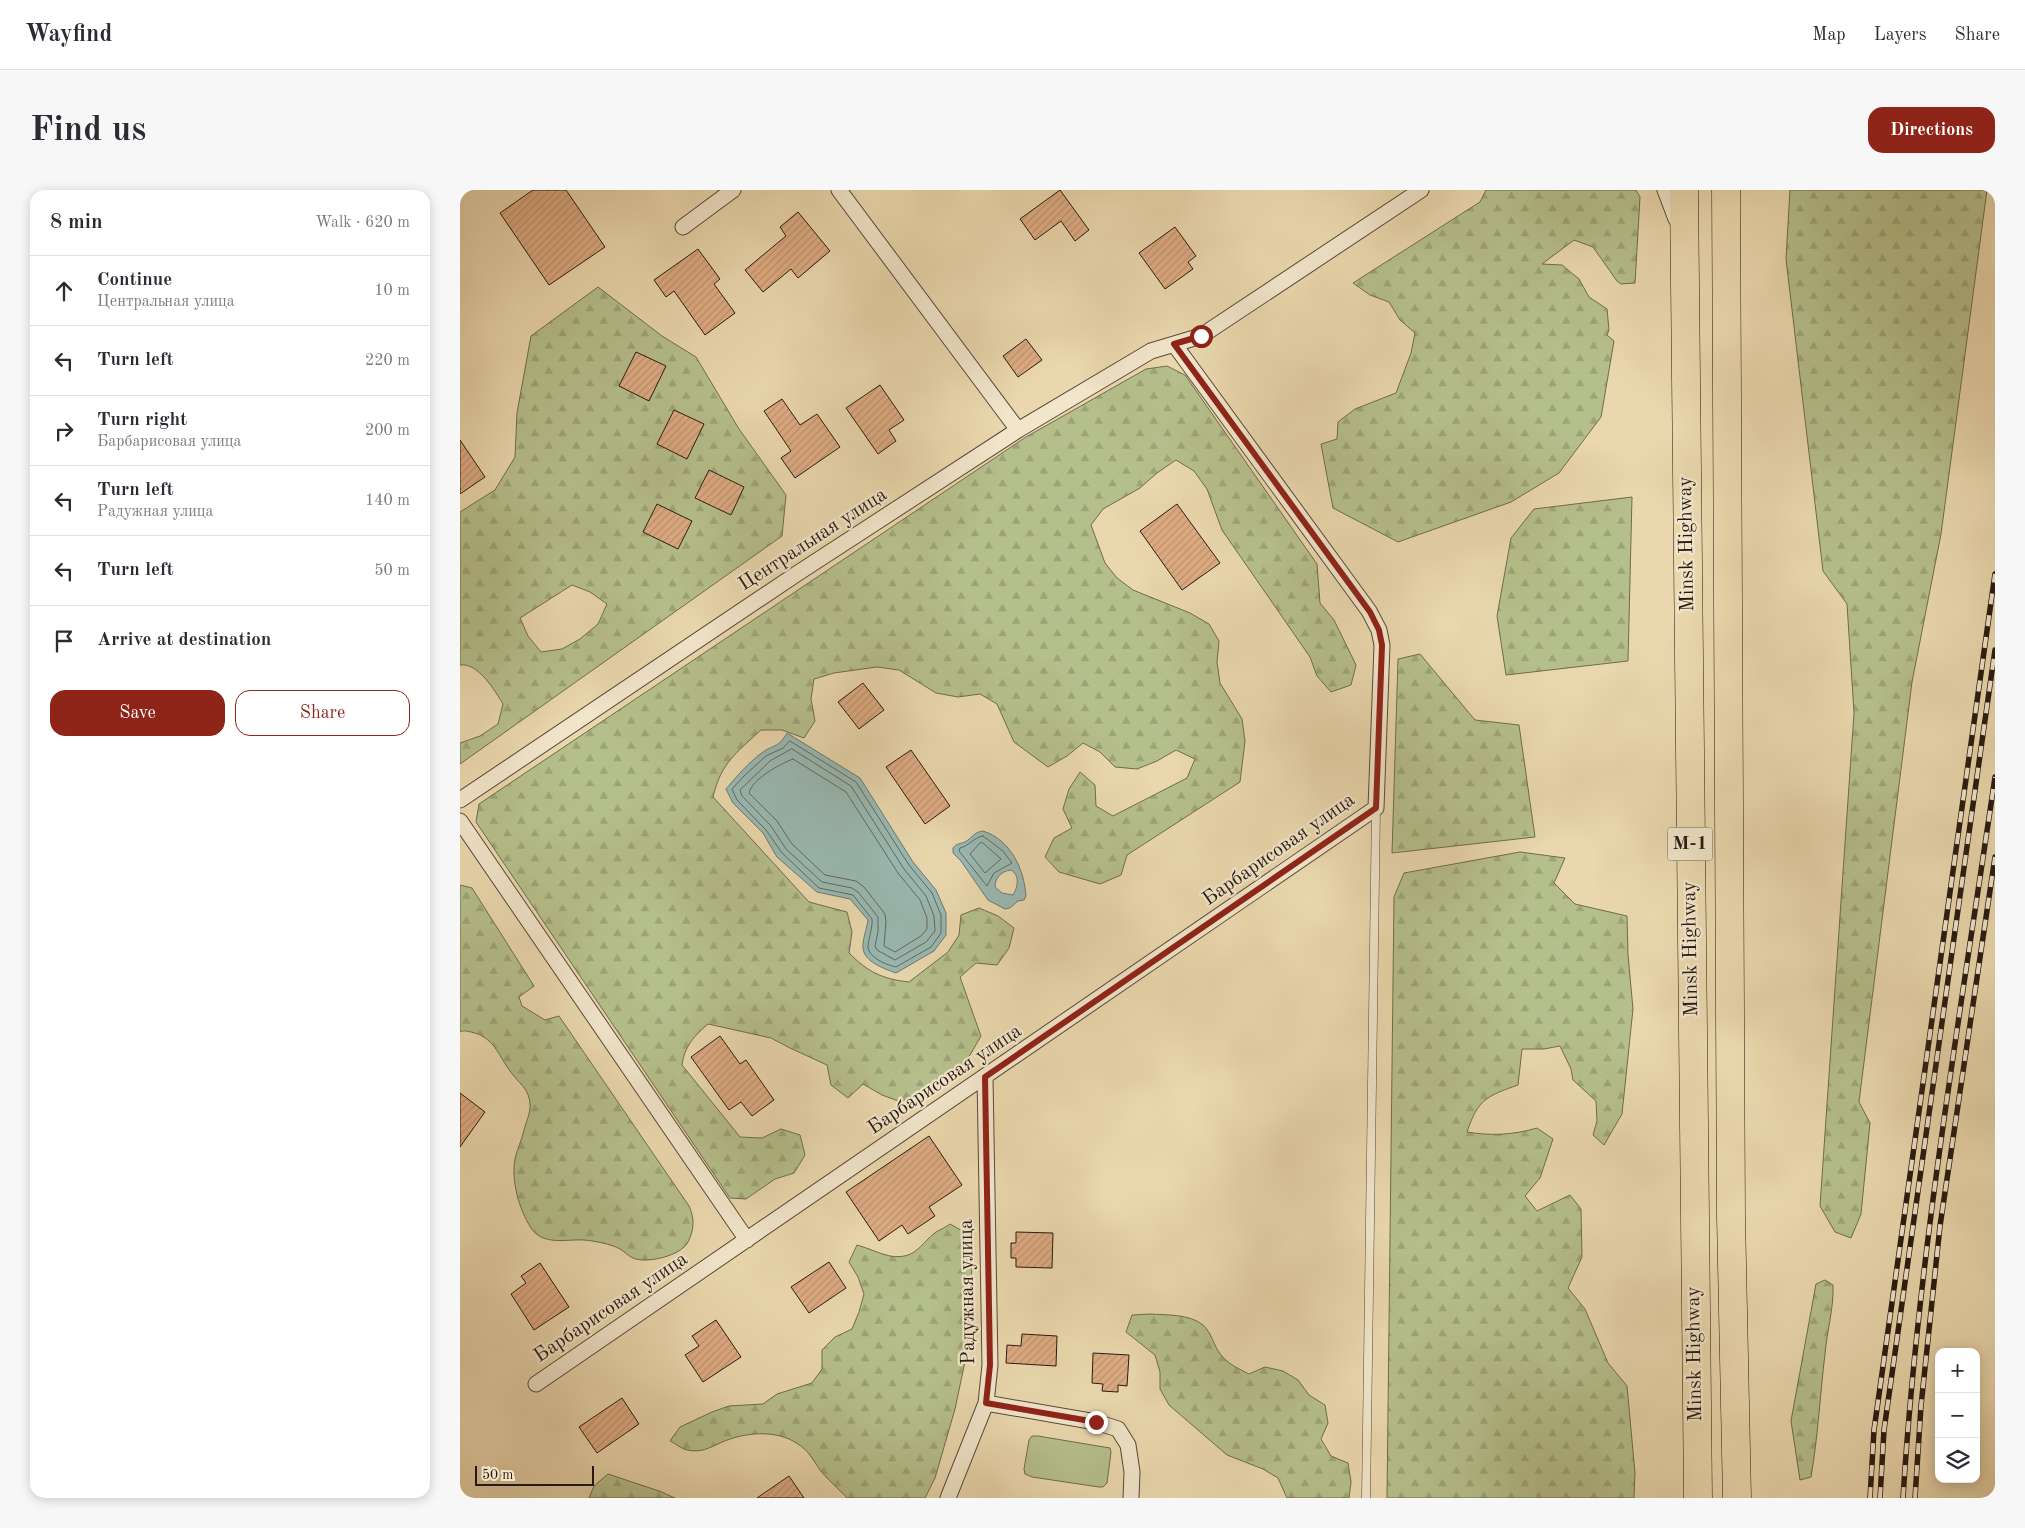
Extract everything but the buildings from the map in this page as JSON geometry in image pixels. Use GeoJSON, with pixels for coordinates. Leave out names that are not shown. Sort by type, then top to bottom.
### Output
{"type":"FeatureCollection","features":[{"type":"Feature","properties":{"kind":"highway","name":"Minsk Highway"},"geometry":{"type":"LineString","coordinates":[[1684,190],[1698,1498]]}},
{"type":"Feature","properties":{"kind":"highway","name":"Minsk Highway"},"geometry":{"type":"LineString","coordinates":[[1726,190],[1731,1217],[1736,1498]]}},
{"type":"Feature","properties":{"kind":"street"},"geometry":{"type":"LineString","coordinates":[[683,227],[734,190]]}},
{"type":"Feature","properties":{"kind":"street"},"geometry":{"type":"LineString","coordinates":[[839,190],[1018,430]]}},
{"type":"Feature","properties":{"kind":"street","name":"Центральная улица"},"geometry":{"type":"LineString","coordinates":[[460,800],[798,572],[1018,430],[1151,352],[1201,336],[1421,190]]}},
{"type":"Feature","properties":{"kind":"street"},"geometry":{"type":"LineString","coordinates":[[1665,190],[1671,201],[1684,243]]}},
{"type":"Feature","properties":{"kind":"street"},"geometry":{"type":"LineString","coordinates":[[1174,344],[1370,612],[1379,630],[1382,645],[1376,808]]}},
{"type":"Feature","properties":{"kind":"street","name":"Барбарисовая улица"},"geometry":{"type":"LineString","coordinates":[[536,1384],[1376,808]]}},
{"type":"Feature","properties":{"kind":"street"},"geometry":{"type":"LineString","coordinates":[[460,821],[747,1240]]}},
{"type":"Feature","properties":{"kind":"street","name":"Радужная улица"},"geometry":{"type":"LineString","coordinates":[[948,1498],[986,1403],[990,1365],[985,1077]]}},
{"type":"Feature","properties":{"kind":"street"},"geometry":{"type":"LineString","coordinates":[[986,1403],[1096,1422],[1118,1429],[1128,1445],[1132,1472],[1131,1498]]}},
{"type":"Feature","properties":{"kind":"lane"},"geometry":{"type":"LineString","coordinates":[[1366,1498],[1376,808]]}},
{"type":"Feature","properties":{"kind":"green space"},"geometry":{"type":"Polygon","coordinates":[[[1486,190],[1636,190],[1640,197],[1635,283],[1621,284],[1593,247],[1574,240],[1542,264],[1562,265],[1579,279],[1589,297],[1607,309],[1609,330],[1607,335],[1614,341],[1601,417],[1559,473],[1511,502],[1398,542],[1333,508],[1321,444],[1337,439],[1338,422],[1355,409],[1396,393],[1411,353],[1415,333],[1400,320],[1389,302],[1370,295],[1353,283],[1480,202],[1486,190]]]}},
{"type":"Feature","properties":{"kind":"green space"},"geometry":{"type":"Polygon","coordinates":[[[1790,190],[1987,190],[1941,534],[1912,682],[1859,1102],[1870,1123],[1861,1214],[1851,1238],[1835,1232],[1820,1206],[1854,713],[1847,604],[1823,571],[1786,259],[1790,190]]]}},
{"type":"Feature","properties":{"kind":"green space"},"geometry":{"type":"Polygon","coordinates":[[[598,287],[662,336],[696,357],[739,429],[786,495],[782,536],[460,764],[460,743],[480,736],[498,724],[503,704],[491,685],[479,673],[467,665],[460,665],[460,512],[495,490],[515,457],[517,413],[531,336],[598,287]],[[572,585],[520,618],[528,636],[541,652],[562,649],[580,639],[598,624],[607,604],[590,592],[572,585]]]}},
{"type":"Feature","properties":{"kind":"green space"},"geometry":{"type":"Polygon","coordinates":[[[1167,366],[1185,375],[1317,564],[1320,603],[1334,620],[1356,665],[1351,685],[1331,692],[1317,676],[1310,657],[1222,530],[1207,489],[1194,471],[1176,460],[1140,488],[1103,509],[1091,525],[1105,563],[1117,578],[1133,590],[1190,613],[1209,624],[1219,641],[1217,662],[1220,683],[1242,719],[1245,741],[1240,782],[1127,855],[1121,875],[1100,884],[1059,872],[1045,857],[1054,838],[1072,828],[1063,809],[1069,789],[1080,772],[1095,785],[1096,806],[1113,816],[1187,778],[1195,759],[1176,750],[1157,761],[1137,769],[1115,767],[1100,752],[1083,743],[1067,756],[1048,767],[1014,742],[997,704],[980,694],[958,697],[936,693],[899,670],[877,667],[834,673],[814,679],[811,699],[815,721],[804,738],[782,730],[761,730],[737,752],[725,767],[716,785],[713,797],[809,902],[847,912],[852,932],[849,953],[876,974],[909,982],[948,952],[959,935],[961,915],[979,908],[998,916],[1014,928],[1009,948],[997,965],[976,963],[960,977],[981,1036],[970,1055],[957,1070],[901,1102],[882,1095],[863,1084],[848,1098],[831,1085],[827,1065],[771,1038],[708,1024],[703,1028],[687,1047],[682,1065],[740,1137],[762,1138],[781,1129],[800,1135],[805,1155],[794,1173],[775,1179],[746,1199],[730,1198],[476,822],[479,804],[1026,437],[1146,369],[1167,366]]]}},
{"type":"Feature","properties":{"kind":"green space"},"geometry":{"type":"Polygon","coordinates":[[[1632,497],[1628,661],[1506,675],[1497,616],[1511,538],[1534,509],[1632,497]]]}},
{"type":"Feature","properties":{"kind":"green space"},"geometry":{"type":"Polygon","coordinates":[[[1420,654],[1475,720],[1519,725],[1535,837],[1392,853],[1398,659],[1420,654]]]}},
{"type":"Feature","properties":{"kind":"green space"},"geometry":{"type":"Polygon","coordinates":[[[1520,852],[1565,858],[1554,883],[1575,904],[1627,916],[1628,955],[1633,1009],[1622,1114],[1604,1145],[1593,1135],[1597,1121],[1596,1101],[1573,1080],[1571,1069],[1560,1046],[1544,1049],[1522,1049],[1518,1085],[1498,1092],[1485,1100],[1475,1112],[1467,1132],[1502,1134],[1537,1128],[1553,1139],[1540,1178],[1525,1196],[1537,1211],[1570,1195],[1581,1209],[1582,1257],[1568,1288],[1585,1309],[1608,1363],[1627,1386],[1635,1473],[1634,1498],[1387,1498],[1394,897],[1404,873],[1520,852]]]}},
{"type":"Feature","properties":{"kind":"green space"},"geometry":{"type":"Polygon","coordinates":[[[460,885],[472,888],[534,986],[519,997],[522,1006],[545,1020],[559,1016],[689,1206],[693,1220],[692,1233],[688,1242],[678,1251],[663,1258],[639,1260],[616,1247],[603,1243],[584,1240],[562,1241],[548,1239],[536,1234],[531,1228],[517,1195],[514,1176],[515,1159],[530,1110],[528,1095],[525,1088],[492,1044],[479,1035],[466,1031],[460,1032],[460,885]]]}},
{"type":"Feature","properties":{"kind":"green space"},"geometry":{"type":"Polygon","coordinates":[[[950,1224],[966,1233],[972,1268],[966,1357],[955,1409],[935,1478],[925,1498],[847,1498],[823,1473],[805,1450],[798,1444],[780,1436],[760,1434],[739,1436],[697,1451],[685,1449],[670,1441],[680,1427],[712,1412],[729,1406],[763,1404],[777,1394],[812,1383],[822,1369],[822,1350],[835,1337],[852,1329],[859,1312],[864,1294],[858,1277],[849,1262],[857,1245],[890,1256],[906,1256],[917,1250],[936,1232],[950,1224]]]}},
{"type":"Feature","properties":{"kind":"green space"},"geometry":{"type":"Polygon","coordinates":[[[1825,1280],[1833,1285],[1833,1294],[1815,1446],[1811,1477],[1800,1480],[1791,1421],[1816,1284],[1825,1280]]]}},
{"type":"Feature","properties":{"kind":"green space"},"geometry":{"type":"Polygon","coordinates":[[[1132,1315],[1178,1316],[1198,1321],[1211,1335],[1218,1351],[1224,1358],[1249,1374],[1265,1367],[1283,1371],[1298,1380],[1309,1395],[1325,1405],[1328,1423],[1321,1439],[1331,1456],[1348,1463],[1351,1482],[1349,1498],[1287,1498],[1278,1478],[1263,1469],[1227,1455],[1169,1405],[1160,1389],[1160,1372],[1155,1355],[1126,1332],[1132,1315]]]}},
{"type":"Feature","properties":{"kind":"green space"},"geometry":{"type":"Polygon","coordinates":[[[1032,1436],[1110,1448],[1107,1483],[1103,1487],[1099,1487],[1032,1477],[1025,1474],[1024,1469],[1029,1440],[1032,1436]]]}},
{"type":"Feature","properties":{"kind":"green space"},"geometry":{"type":"Polygon","coordinates":[[[608,1474],[675,1498],[589,1498],[594,1486],[608,1474]]]}},
{"type":"Feature","properties":{"kind":"water"},"geometry":{"type":"Polygon","coordinates":[[[787,733],[860,778],[913,862],[936,890],[946,913],[946,935],[934,951],[896,973],[871,961],[864,953],[863,942],[868,920],[850,899],[817,892],[777,857],[763,833],[733,803],[726,789],[753,760],[779,743],[787,733]]]}},
{"type":"Feature","properties":{"kind":"water"},"geometry":{"type":"Polygon","coordinates":[[[983,831],[993,835],[1001,841],[1008,848],[1019,866],[1026,896],[1024,900],[1018,901],[1010,908],[1005,909],[988,900],[961,861],[953,853],[953,848],[956,845],[965,842],[983,831]],[[1011,870],[1002,873],[996,880],[995,887],[1002,893],[1013,895],[1017,881],[1014,872],[1011,870]]]}},
{"type":"Feature","properties":{"kind":"railway"},"geometry":{"type":"LineString","coordinates":[[1870,1498],[1874,1430],[1995,574]]}},
{"type":"Feature","properties":{"kind":"railway"},"geometry":{"type":"LineString","coordinates":[[1880,1498],[1884,1430],[1995,650]]}},
{"type":"Feature","properties":{"kind":"railway"},"geometry":{"type":"LineString","coordinates":[[1903,1498],[1910,1407],[1929,1227],[1995,777]]}},
{"type":"Feature","properties":{"kind":"railway"},"geometry":{"type":"LineString","coordinates":[[1915,1498],[1921,1406],[1940,1226],[1995,857]]}},
{"type":"Feature","properties":{"kind":"route"},"geometry":{"type":"LineString","coordinates":[[1096,1422],[986,1403],[990,1365],[985,1077],[1376,808],[1382,645],[1379,630],[1370,612],[1174,344],[1201,336]]}}]}
